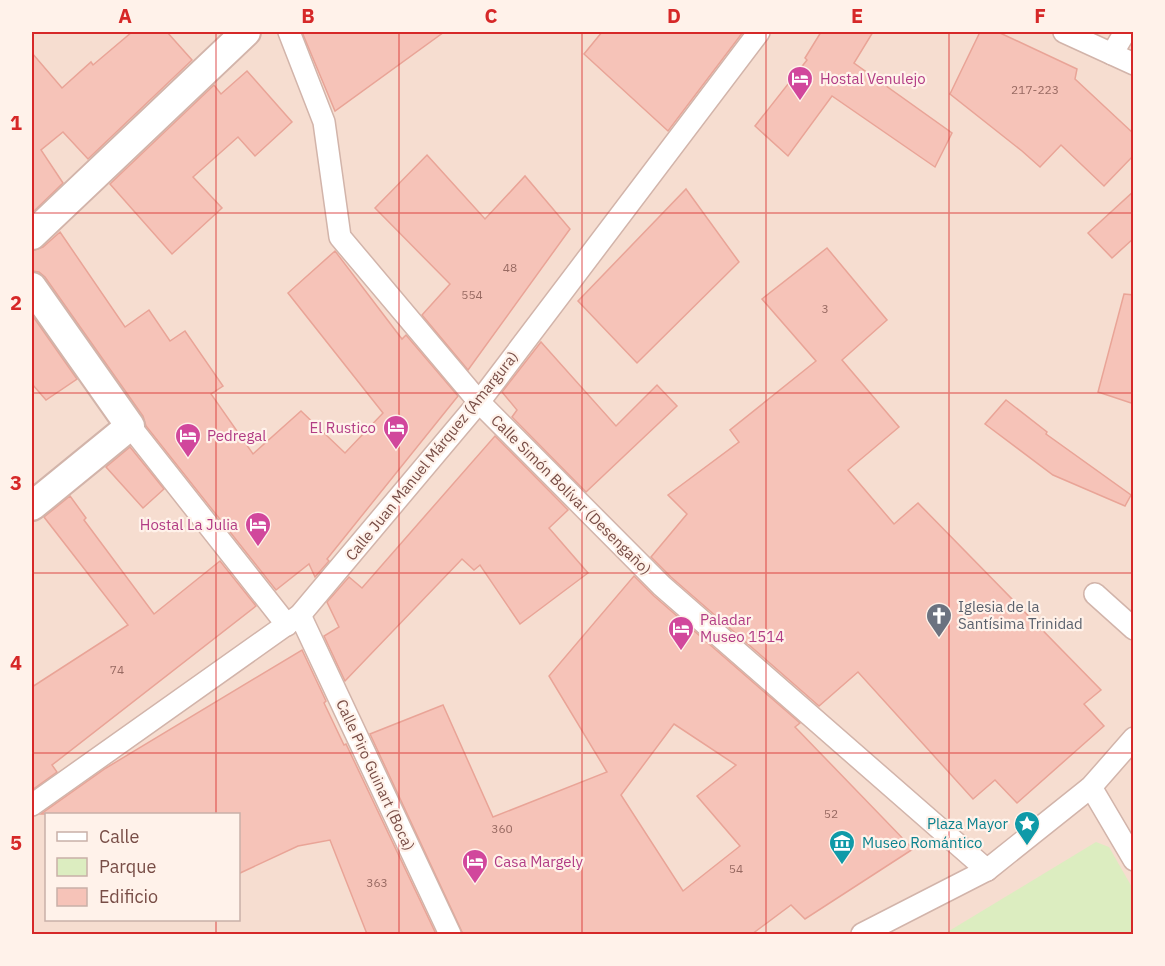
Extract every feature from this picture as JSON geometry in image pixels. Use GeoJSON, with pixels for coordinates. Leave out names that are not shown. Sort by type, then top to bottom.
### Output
{"type":"FeatureCollection","features":[{"type":"Feature","properties":{"kind":"street"},"geometry":{"type":"LineString","coordinates":[[32,235],[246,32]]}},
{"type":"Feature","properties":{"kind":"street","name":"Calle Simón Bolívar (Desengaño)"},"geometry":{"type":"LineString","coordinates":[[289,32],[324,122],[340,237],[479,402],[662,586],[987,870]]}},
{"type":"Feature","properties":{"kind":"street","name":"Calle Juan Manuel Márquez (Amargura)"},"geometry":{"type":"LineString","coordinates":[[32,805],[294,620],[479,402],[759,32]]}},
{"type":"Feature","properties":{"kind":"street"},"geometry":{"type":"LineString","coordinates":[[1065,32],[1134,64]]}},
{"type":"Feature","properties":{"kind":"street"},"geometry":{"type":"LineString","coordinates":[[1112,54],[1125,32]]}},
{"type":"Feature","properties":{"kind":"street"},"geometry":{"type":"LineString","coordinates":[[32,286],[130,426],[32,506]]}},
{"type":"Feature","properties":{"kind":"street","name":"Calle Piro Guinart (Boca)"},"geometry":{"type":"LineString","coordinates":[[130,426],[294,620],[450,934]]}},
{"type":"Feature","properties":{"kind":"street"},"geometry":{"type":"LineString","coordinates":[[1095,594],[1134,629]]}},
{"type":"Feature","properties":{"kind":"street"},"geometry":{"type":"LineString","coordinates":[[862,934],[987,870],[1091,787],[1134,738]]}},
{"type":"Feature","properties":{"kind":"street"},"geometry":{"type":"LineString","coordinates":[[1091,787],[1134,860]]}},
{"type":"Feature","properties":{"kind":"shaded area"},"geometry":{"type":"Polygon","coordinates":[[[32,32],[1133,32],[1133,934],[32,934],[32,32]]]}},
{"type":"Feature","properties":{"kind":"green space"},"geometry":{"type":"Polygon","coordinates":[[[1096,842],[1109,847],[1133,889],[1133,934],[944,934],[1096,842]]]}},
{"type":"Feature","properties":{"kind":"building"},"geometry":{"type":"Polygon","coordinates":[[[132,32],[167,32],[192,60],[88,159],[63,132],[41,150],[63,183],[32,213],[32,53],[62,88],[91,62],[93,65],[132,32]]]}},
{"type":"Feature","properties":{"kind":"building"},"geometry":{"type":"Polygon","coordinates":[[[302,32],[444,32],[335,111],[302,32]]]}},
{"type":"Feature","properties":{"kind":"building"},"geometry":{"type":"Polygon","coordinates":[[[602,32],[743,32],[668,131],[584,54],[602,32]]]}},
{"type":"Feature","properties":{"kind":"building"},"geometry":{"type":"Polygon","coordinates":[[[821,32],[873,32],[854,63],[952,133],[935,167],[832,96],[788,156],[755,126],[807,60],[805,58],[821,32]]]}},
{"type":"Feature","properties":{"kind":"building"},"geometry":{"type":"Polygon","coordinates":[[[980,32],[998,32],[1077,69],[1075,79],[1134,134],[1134,155],[1104,186],[1061,145],[1040,167],[950,94],[980,32]]]}},
{"type":"Feature","properties":{"kind":"building"},"geometry":{"type":"Polygon","coordinates":[[[247,71],[292,122],[255,156],[238,137],[193,177],[222,208],[172,254],[110,184],[214,85],[221,94],[247,71]]]}},
{"type":"Feature","properties":{"kind":"building"},"geometry":{"type":"Polygon","coordinates":[[[427,155],[485,219],[525,176],[570,229],[468,370],[422,315],[450,284],[375,208],[427,155]]]}},
{"type":"Feature","properties":{"kind":"building"},"geometry":{"type":"Polygon","coordinates":[[[686,189],[739,262],[637,363],[578,301],[686,189]]]}},
{"type":"Feature","properties":{"kind":"building"},"geometry":{"type":"Polygon","coordinates":[[[1134,191],[1134,238],[1112,258],[1088,233],[1134,191]]]}},
{"type":"Feature","properties":{"kind":"building"},"geometry":{"type":"Polygon","coordinates":[[[60,232],[125,327],[149,310],[170,341],[185,331],[223,386],[211,394],[253,454],[301,411],[345,453],[383,413],[288,293],[335,251],[402,339],[406,335],[458,396],[315,577],[309,564],[276,590],[146,426],[143,416],[45,277],[39,272],[32,271],[32,251],[43,247],[60,232]]]}},
{"type":"Feature","properties":{"kind":"building"},"geometry":{"type":"Polygon","coordinates":[[[827,248],[887,320],[842,360],[899,427],[848,470],[894,524],[918,503],[1101,690],[1084,704],[1104,726],[1017,803],[995,780],[973,799],[858,672],[819,706],[651,557],[687,514],[668,495],[739,442],[730,430],[816,361],[762,299],[827,248]]]}},
{"type":"Feature","properties":{"kind":"building"},"geometry":{"type":"Polygon","coordinates":[[[1124,294],[1134,295],[1134,404],[1098,392],[1124,294]]]}},
{"type":"Feature","properties":{"kind":"building"},"geometry":{"type":"Polygon","coordinates":[[[32,315],[77,379],[46,400],[32,384],[32,315]]]}},
{"type":"Feature","properties":{"kind":"building"},"geometry":{"type":"Polygon","coordinates":[[[541,342],[616,426],[657,385],[677,406],[586,492],[512,417],[517,410],[502,392],[541,342]]]}},
{"type":"Feature","properties":{"kind":"building"},"geometry":{"type":"Polygon","coordinates":[[[1006,400],[1047,432],[1046,434],[1131,495],[1125,506],[1053,475],[985,424],[1006,400]]]}},
{"type":"Feature","properties":{"kind":"building"},"geometry":{"type":"Polygon","coordinates":[[[495,436],[568,510],[549,528],[588,573],[520,624],[480,565],[474,570],[462,559],[345,681],[324,636],[339,627],[327,602],[349,577],[362,588],[495,436]]]}},
{"type":"Feature","properties":{"kind":"building"},"geometry":{"type":"Polygon","coordinates":[[[130,447],[164,489],[143,508],[106,467],[130,447]]]}},
{"type":"Feature","properties":{"kind":"building"},"geometry":{"type":"Polygon","coordinates":[[[70,496],[86,518],[84,520],[154,614],[220,561],[256,606],[52,765],[57,772],[32,790],[32,687],[128,625],[44,517],[70,496]]]}},
{"type":"Feature","properties":{"kind":"building"},"geometry":{"type":"Polygon","coordinates":[[[634,576],[800,723],[795,727],[913,849],[805,919],[791,905],[752,934],[463,934],[370,734],[443,705],[493,817],[607,772],[549,676],[634,576]],[[674,724],[621,795],[683,891],[740,846],[697,796],[736,765],[674,724]]]}},
{"type":"Feature","properties":{"kind":"building"},"geometry":{"type":"Polygon","coordinates":[[[302,650],[326,701],[324,703],[344,745],[346,744],[436,934],[367,934],[330,840],[298,846],[240,873],[240,813],[41,814],[106,768],[302,650]]]}},
{"type":"Feature","properties":{"kind":"place","name":"Hostal Venulejo"},"geometry":{"type":"Point","coordinates":[800,102]}},
{"type":"Feature","properties":{"kind":"place","name":"El Rustico"},"geometry":{"type":"Point","coordinates":[396,451]}},
{"type":"Feature","properties":{"kind":"place","name":"Pedregal"},"geometry":{"type":"Point","coordinates":[188,459]}},
{"type":"Feature","properties":{"kind":"place","name":"Hostal La Julia"},"geometry":{"type":"Point","coordinates":[258,548]}},
{"type":"Feature","properties":{"kind":"place","name":"Iglesia de la Santísima Trinidad"},"geometry":{"type":"Point","coordinates":[939,639]}},
{"type":"Feature","properties":{"kind":"place","name":"Paladar Museo 1514"},"geometry":{"type":"Point","coordinates":[681,652]}},
{"type":"Feature","properties":{"kind":"place","name":"Plaza Mayor"},"geometry":{"type":"Point","coordinates":[1027,847]}},
{"type":"Feature","properties":{"kind":"place","name":"Museo Romántico"},"geometry":{"type":"Point","coordinates":[842,866]}},
{"type":"Feature","properties":{"kind":"place","name":"Casa Margely"},"geometry":{"type":"Point","coordinates":[475,885]}}]}
